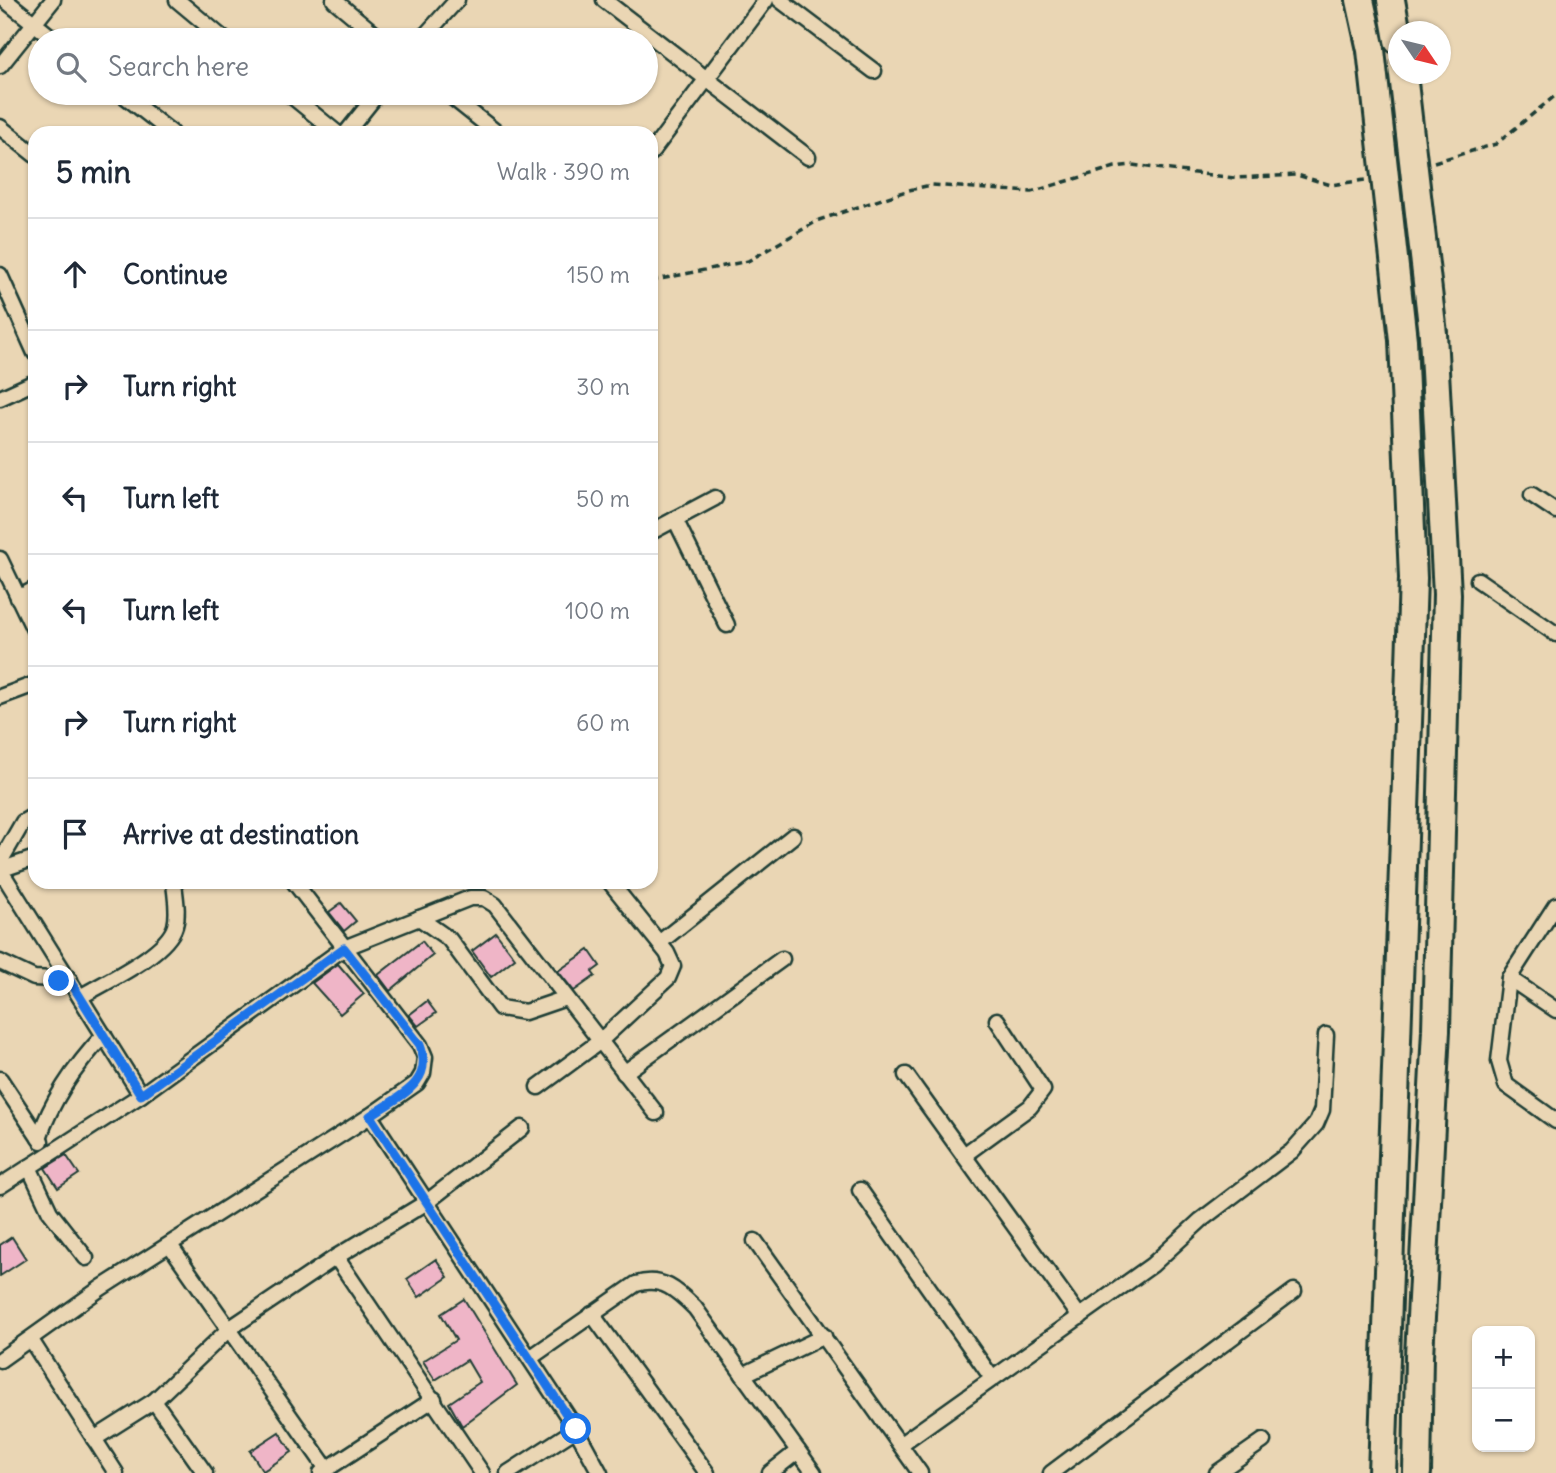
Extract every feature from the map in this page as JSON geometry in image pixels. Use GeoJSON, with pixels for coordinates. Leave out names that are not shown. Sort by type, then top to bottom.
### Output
{"type":"FeatureCollection","features":[{"type":"Feature","properties":{"kind":"highway"},"geometry":{"type":"LineString","coordinates":[[1360,0],[1371,50],[1403,340],[1413,578],[1382,1473]]}},
{"type":"Feature","properties":{"kind":"highway"},"geometry":{"type":"LineString","coordinates":[[1391,0],[1395,21]]}},
{"type":"Feature","properties":{"kind":"highway"},"geometry":{"type":"LineString","coordinates":[[1404,84],[1433,334],[1447,594],[1436,1030],[1417,1473]]}},
{"type":"Feature","properties":{"kind":"street"},"geometry":{"type":"LineString","coordinates":[[5,0],[39,28]]}},
{"type":"Feature","properties":{"kind":"street"},"geometry":{"type":"LineString","coordinates":[[29,28],[53,0]]}},
{"type":"Feature","properties":{"kind":"street"},"geometry":{"type":"LineString","coordinates":[[177,0],[211,28]]}},
{"type":"Feature","properties":{"kind":"street"},"geometry":{"type":"LineString","coordinates":[[334,0],[368,28]]}},
{"type":"Feature","properties":{"kind":"street"},"geometry":{"type":"LineString","coordinates":[[432,28],[457,0]]}},
{"type":"Feature","properties":{"kind":"street"},"geometry":{"type":"LineString","coordinates":[[604,0],[640,28]]}},
{"type":"Feature","properties":{"kind":"street"},"geometry":{"type":"LineString","coordinates":[[658,144],[766,0]]}},
{"type":"Feature","properties":{"kind":"street"},"geometry":{"type":"LineString","coordinates":[[780,0],[874,71]]}},
{"type":"Feature","properties":{"kind":"street"},"geometry":{"type":"LineString","coordinates":[[0,66],[28,30]]}},
{"type":"Feature","properties":{"kind":"street"},"geometry":{"type":"LineString","coordinates":[[658,42],[808,157]]}},
{"type":"Feature","properties":{"kind":"street"},"geometry":{"type":"LineString","coordinates":[[136,105],[163,126]]}},
{"type":"Feature","properties":{"kind":"street"},"geometry":{"type":"LineString","coordinates":[[303,105],[328,126]]}},
{"type":"Feature","properties":{"kind":"street"},"geometry":{"type":"LineString","coordinates":[[352,126],[368,105]]}},
{"type":"Feature","properties":{"kind":"street"},"geometry":{"type":"LineString","coordinates":[[462,105],[487,126]]}},
{"type":"Feature","properties":{"kind":"street"},"geometry":{"type":"LineString","coordinates":[[0,127],[28,149]]}},
{"type":"Feature","properties":{"kind":"street"},"geometry":{"type":"LineString","coordinates":[[0,275],[28,337]]}},
{"type":"Feature","properties":{"kind":"street"},"geometry":{"type":"LineString","coordinates":[[0,398],[28,385]]}},
{"type":"Feature","properties":{"kind":"street"},"geometry":{"type":"LineString","coordinates":[[1532,495],[1556,512]]}},
{"type":"Feature","properties":{"kind":"street"},"geometry":{"type":"LineString","coordinates":[[658,528],[715,498]]}},
{"type":"Feature","properties":{"kind":"street"},"geometry":{"type":"LineString","coordinates":[[675,519],[726,625]]}},
{"type":"Feature","properties":{"kind":"street"},"geometry":{"type":"LineString","coordinates":[[0,559],[28,618]]}},
{"type":"Feature","properties":{"kind":"street"},"geometry":{"type":"LineString","coordinates":[[1478,580],[1556,634]]}},
{"type":"Feature","properties":{"kind":"street"},"geometry":{"type":"LineString","coordinates":[[18,598],[28,593]]}},
{"type":"Feature","properties":{"kind":"street"},"geometry":{"type":"LineString","coordinates":[[0,697],[28,687]]}},
{"type":"Feature","properties":{"kind":"street"},"geometry":{"type":"LineString","coordinates":[[0,862],[23,822],[28,819]]}},
{"type":"Feature","properties":{"kind":"street"},"geometry":{"type":"LineString","coordinates":[[659,943],[793,836]]}},
{"type":"Feature","properties":{"kind":"street"},"geometry":{"type":"LineString","coordinates":[[0,870],[28,860]]}},
{"type":"Feature","properties":{"kind":"street"},"geometry":{"type":"LineString","coordinates":[[0,876],[6,879],[141,1095]]}},
{"type":"Feature","properties":{"kind":"street"},"geometry":{"type":"LineString","coordinates":[[80,997],[158,950],[172,936],[177,914],[175,889]]}},
{"type":"Feature","properties":{"kind":"street"},"geometry":{"type":"LineString","coordinates":[[0,1360],[101,1288],[370,1116],[417,1083],[423,1073],[425,1057],[420,1045],[299,889]]}},
{"type":"Feature","properties":{"kind":"street"},"geometry":{"type":"LineString","coordinates":[[538,1087],[599,1042],[668,978],[673,967],[659,943],[616,889]]}},
{"type":"Feature","properties":{"kind":"street"},"geometry":{"type":"LineString","coordinates":[[0,1186],[141,1095],[344,948],[470,898],[484,898],[495,905],[656,1113]]}},
{"type":"Feature","properties":{"kind":"street"},"geometry":{"type":"LineString","coordinates":[[1556,905],[1509,978],[1499,1061],[1506,1085],[1556,1121]]}},
{"type":"Feature","properties":{"kind":"street"},"geometry":{"type":"LineString","coordinates":[[419,918],[449,939],[500,1007],[525,1012],[566,998]]}},
{"type":"Feature","properties":{"kind":"street"},"geometry":{"type":"LineString","coordinates":[[624,1073],[782,959]]}},
{"type":"Feature","properties":{"kind":"street"},"geometry":{"type":"LineString","coordinates":[[0,962],[34,978],[70,981]]}},
{"type":"Feature","properties":{"kind":"street"},"geometry":{"type":"LineString","coordinates":[[1509,978],[1556,1010]]}},
{"type":"Feature","properties":{"kind":"street"},"geometry":{"type":"LineString","coordinates":[[964,1155],[1030,1107],[1042,1090],[997,1020]]}},
{"type":"Feature","properties":{"kind":"street"},"geometry":{"type":"LineString","coordinates":[[39,1138],[45,1119],[78,1063],[104,1035]]}},
{"type":"Feature","properties":{"kind":"street"},"geometry":{"type":"LineString","coordinates":[[901,1444],[1152,1265],[1201,1220],[1292,1151],[1316,1124],[1322,1110],[1326,1035]]}},
{"type":"Feature","properties":{"kind":"street"},"geometry":{"type":"LineString","coordinates":[[906,1075],[1080,1317]]}},
{"type":"Feature","properties":{"kind":"street"},"geometry":{"type":"LineString","coordinates":[[0,1079],[50,1154]]}},
{"type":"Feature","properties":{"kind":"street"},"geometry":{"type":"LineString","coordinates":[[370,1116],[576,1429],[600,1473]]}},
{"type":"Feature","properties":{"kind":"street"},"geometry":{"type":"LineString","coordinates":[[94,1439],[154,1401],[229,1329],[335,1257],[427,1202],[522,1128]]}},
{"type":"Feature","properties":{"kind":"street"},"geometry":{"type":"LineString","coordinates":[[30,1167],[50,1212],[86,1258]]}},
{"type":"Feature","properties":{"kind":"street"},"geometry":{"type":"LineString","coordinates":[[860,1190],[992,1378]]}},
{"type":"Feature","properties":{"kind":"street"},"geometry":{"type":"LineString","coordinates":[[755,1241],[920,1473]]}},
{"type":"Feature","properties":{"kind":"street"},"geometry":{"type":"LineString","coordinates":[[170,1245],[324,1471],[434,1399]]}},
{"type":"Feature","properties":{"kind":"street"},"geometry":{"type":"LineString","coordinates":[[335,1257],[482,1473]]}},
{"type":"Feature","properties":{"kind":"street"},"geometry":{"type":"LineString","coordinates":[[530,1358],[636,1284],[649,1280],[663,1283],[678,1290],[695,1308],[814,1473]]}},
{"type":"Feature","properties":{"kind":"street"},"geometry":{"type":"LineString","coordinates":[[1060,1471],[1294,1291]]}},
{"type":"Feature","properties":{"kind":"street"},"geometry":{"type":"LineString","coordinates":[[592,1314],[707,1473]]}},
{"type":"Feature","properties":{"kind":"street"},"geometry":{"type":"LineString","coordinates":[[743,1374],[824,1336]]}},
{"type":"Feature","properties":{"kind":"street"},"geometry":{"type":"LineString","coordinates":[[31,1340],[116,1473]]}},
{"type":"Feature","properties":{"kind":"street"},"geometry":{"type":"LineString","coordinates":[[154,1401],[205,1473]]}},
{"type":"Feature","properties":{"kind":"street"},"geometry":{"type":"LineString","coordinates":[[508,1473],[576,1429]]}},
{"type":"Feature","properties":{"kind":"street"},"geometry":{"type":"LineString","coordinates":[[1217,1473],[1263,1441]]}},
{"type":"Feature","properties":{"kind":"street"},"geometry":{"type":"LineString","coordinates":[[770,1473],[798,1451]]}},
{"type":"Feature","properties":{"kind":"path"},"geometry":{"type":"LineString","coordinates":[[1428,164],[1496,144],[1556,96]]}},
{"type":"Feature","properties":{"kind":"path"},"geometry":{"type":"LineString","coordinates":[[658,280],[748,261],[819,220],[931,185],[1031,192],[1108,169],[1132,165],[1234,178],[1297,175],[1331,185],[1366,180]]}},
{"type":"Feature","properties":{"kind":"building"},"geometry":{"type":"Polygon","coordinates":[[[341,903],[356,921],[344,931],[329,912],[341,903]]]}},
{"type":"Feature","properties":{"kind":"building"},"geometry":{"type":"Polygon","coordinates":[[[496,933],[515,958],[491,977],[472,951],[496,933]]]}},
{"type":"Feature","properties":{"kind":"building"},"geometry":{"type":"Polygon","coordinates":[[[422,941],[433,955],[390,991],[378,975],[422,941]]]}},
{"type":"Feature","properties":{"kind":"building"},"geometry":{"type":"Polygon","coordinates":[[[589,950],[600,966],[592,972],[595,976],[574,991],[558,971],[589,950]]]}},
{"type":"Feature","properties":{"kind":"building"},"geometry":{"type":"Polygon","coordinates":[[[338,964],[364,994],[340,1014],[312,983],[338,964]]]}},
{"type":"Feature","properties":{"kind":"building"},"geometry":{"type":"Polygon","coordinates":[[[427,1001],[436,1013],[418,1026],[409,1015],[427,1001]]]}},
{"type":"Feature","properties":{"kind":"building"},"geometry":{"type":"Polygon","coordinates":[[[66,1155],[79,1174],[58,1188],[45,1168],[66,1155]]]}},
{"type":"Feature","properties":{"kind":"building"},"geometry":{"type":"Polygon","coordinates":[[[12,1237],[26,1259],[0,1276],[0,1245],[12,1237]]]}},
{"type":"Feature","properties":{"kind":"building"},"geometry":{"type":"Polygon","coordinates":[[[436,1259],[448,1277],[419,1297],[407,1279],[436,1259]]]}},
{"type":"Feature","properties":{"kind":"building"},"geometry":{"type":"Polygon","coordinates":[[[464,1299],[517,1385],[462,1426],[449,1403],[480,1382],[467,1360],[435,1380],[423,1361],[456,1340],[441,1314],[464,1299]]]}},
{"type":"Feature","properties":{"kind":"building"},"geometry":{"type":"Polygon","coordinates":[[[279,1432],[292,1452],[263,1471],[250,1451],[279,1432]]]}},
{"type":"Feature","properties":{"kind":"route"},"geometry":{"type":"LineString","coordinates":[[59,981],[70,981],[141,1095],[344,948],[420,1045],[425,1057],[423,1073],[417,1083],[370,1116],[576,1429]]}}]}
